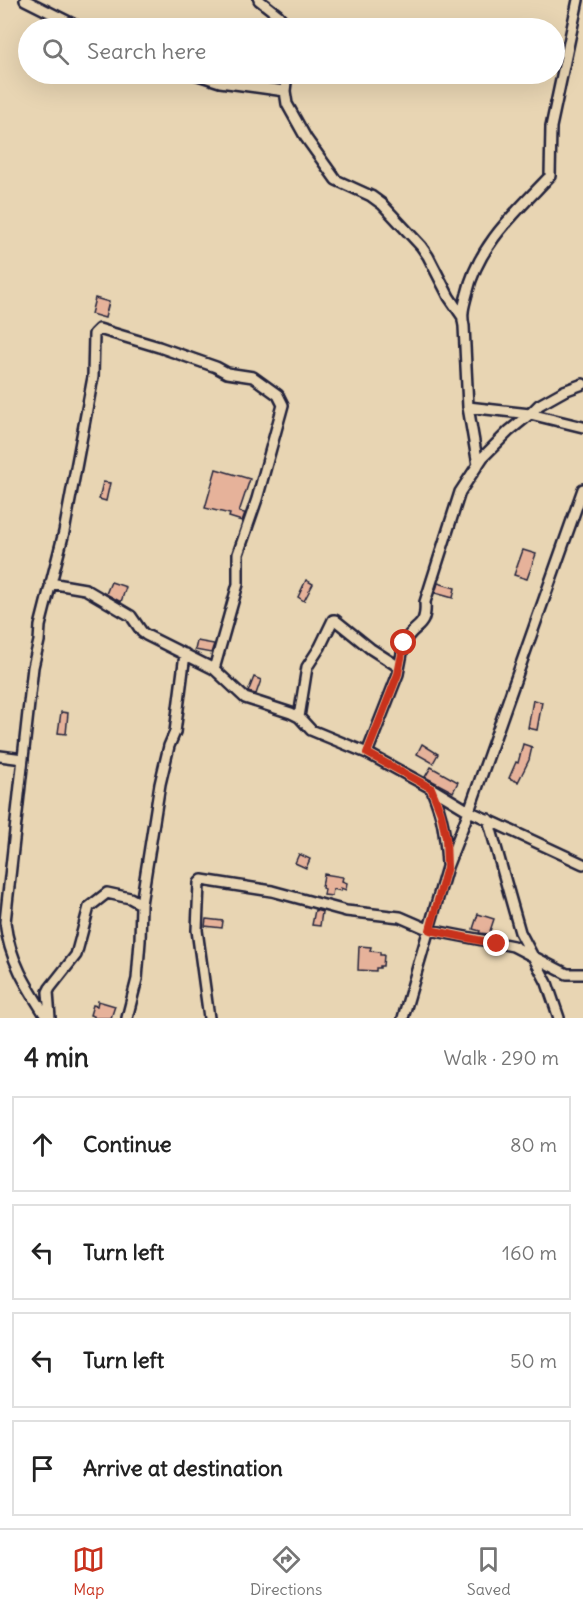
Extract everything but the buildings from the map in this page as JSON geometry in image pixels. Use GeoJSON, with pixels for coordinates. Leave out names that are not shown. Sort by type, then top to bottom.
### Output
{"type":"FeatureCollection","features":[{"type":"Feature","properties":{"kind":"street"},"geometry":{"type":"LineString","coordinates":[[25,0],[61,18]]}},
{"type":"Feature","properties":{"kind":"street"},"geometry":{"type":"LineString","coordinates":[[259,0],[280,18]]}},
{"type":"Feature","properties":{"kind":"street"},"geometry":{"type":"LineString","coordinates":[[565,61],[578,0]]}},
{"type":"Feature","properties":{"kind":"street"},"geometry":{"type":"LineString","coordinates":[[234,84],[285,91]]}},
{"type":"Feature","properties":{"kind":"street"},"geometry":{"type":"LineString","coordinates":[[286,84],[287,104],[306,138],[336,180],[371,196],[421,246],[448,297],[462,316]]}},
{"type":"Feature","properties":{"kind":"street"},"geometry":{"type":"LineString","coordinates":[[477,465],[468,407],[462,316],[469,282],[479,259],[493,237],[550,176],[551,127],[560,84]]}},
{"type":"Feature","properties":{"kind":"street"},"geometry":{"type":"LineString","coordinates":[[48,1018],[30,991],[13,957],[7,940],[5,922],[33,667],[40,626],[64,532],[94,367],[94,334],[99,329],[159,347],[224,372],[258,380],[278,395],[283,405],[257,499],[238,554],[238,584],[214,669]]}},
{"type":"Feature","properties":{"kind":"street"},"geometry":{"type":"LineString","coordinates":[[367,753],[398,674],[406,639],[426,615],[425,602],[460,492],[483,456],[509,431],[539,405],[564,391],[583,384]]}},
{"type":"Feature","properties":{"kind":"street"},"geometry":{"type":"LineString","coordinates":[[468,407],[530,414],[583,427]]}},
{"type":"Feature","properties":{"kind":"street"},"geometry":{"type":"LineString","coordinates":[[404,1018],[447,867],[583,489]]}},
{"type":"Feature","properties":{"kind":"street"},"geometry":{"type":"LineString","coordinates":[[50,583],[85,589],[131,616],[146,635],[214,669],[245,698],[299,717],[311,730],[367,753],[469,811],[583,864]]}},
{"type":"Feature","properties":{"kind":"street"},"geometry":{"type":"LineString","coordinates":[[299,717],[307,666],[320,647],[333,620],[399,667]]}},
{"type":"Feature","properties":{"kind":"street"},"geometry":{"type":"LineString","coordinates":[[127,1018],[137,979],[141,904],[160,784],[175,732],[185,654]]}},
{"type":"Feature","properties":{"kind":"street"},"geometry":{"type":"LineString","coordinates":[[0,756],[23,759]]}},
{"type":"Feature","properties":{"kind":"street"},"geometry":{"type":"LineString","coordinates":[[431,788],[441,813],[446,838],[447,867]]}},
{"type":"Feature","properties":{"kind":"street"},"geometry":{"type":"LineString","coordinates":[[488,819],[520,932],[547,983],[559,1018]]}},
{"type":"Feature","properties":{"kind":"street"},"geometry":{"type":"LineString","coordinates":[[209,1018],[197,930],[199,883],[202,880],[272,891],[337,909],[392,915],[430,930],[513,946],[567,974],[583,974]]}},
{"type":"Feature","properties":{"kind":"street"},"geometry":{"type":"LineString","coordinates":[[48,1018],[48,992],[76,955],[89,907],[107,893],[136,900],[141,904]]}},
{"type":"Feature","properties":{"kind":"street"},"geometry":{"type":"LineString","coordinates":[[0,955],[13,957]]}},
{"type":"Feature","properties":{"kind":"route"},"geometry":{"type":"LineString","coordinates":[[404,643],[398,674],[367,753],[431,788],[441,813],[446,838],[447,867],[430,930],[497,944]]}}]}
